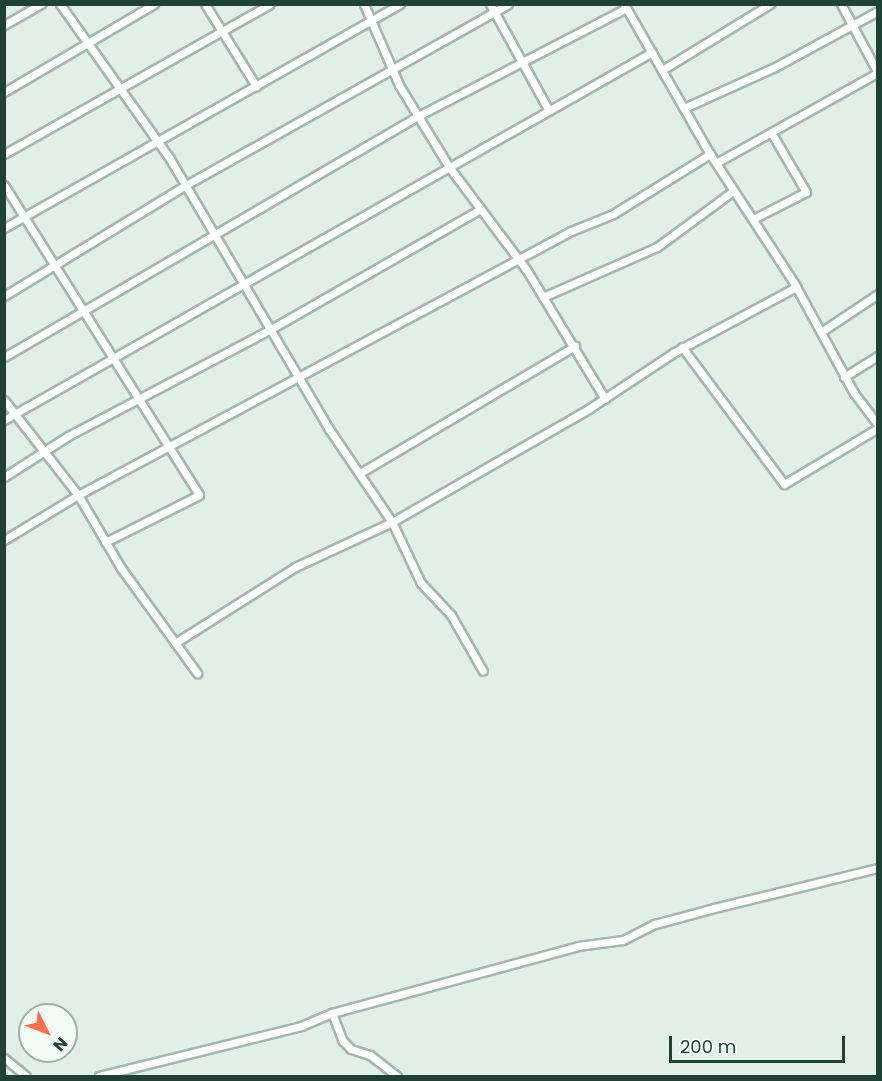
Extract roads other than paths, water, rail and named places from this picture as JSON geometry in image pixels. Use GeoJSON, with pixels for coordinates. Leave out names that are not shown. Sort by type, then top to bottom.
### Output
{"type":"FeatureCollection","features":[{"type":"Feature","properties":{"kind":"street"},"geometry":{"type":"LineString","coordinates":[[4,25],[41,4]]}},
{"type":"Feature","properties":{"kind":"street"},"geometry":{"type":"LineString","coordinates":[[60,4],[158,141],[186,185],[299,378],[392,522],[421,583],[451,615],[483,671]]}},
{"type":"Feature","properties":{"kind":"street"},"geometry":{"type":"LineString","coordinates":[[4,92],[86,41],[154,4]]}},
{"type":"Feature","properties":{"kind":"street"},"geometry":{"type":"LineString","coordinates":[[205,4],[256,86]]}},
{"type":"Feature","properties":{"kind":"street"},"geometry":{"type":"LineString","coordinates":[[4,154],[118,87],[270,4]]}},
{"type":"Feature","properties":{"kind":"street"},"geometry":{"type":"LineString","coordinates":[[364,4],[374,19],[392,69],[449,167],[479,210],[519,260],[575,346],[605,399]]}},
{"type":"Feature","properties":{"kind":"street"},"geometry":{"type":"LineString","coordinates":[[4,228],[400,4]]}},
{"type":"Feature","properties":{"kind":"street"},"geometry":{"type":"LineString","coordinates":[[4,296],[186,185],[392,69],[492,8],[508,4]]}},
{"type":"Feature","properties":{"kind":"street"},"geometry":{"type":"LineString","coordinates":[[662,70],[770,4]]}},
{"type":"Feature","properties":{"kind":"street"},"geometry":{"type":"LineString","coordinates":[[716,163],[877,73],[850,26],[842,4]]}},
{"type":"Feature","properties":{"kind":"street"},"geometry":{"type":"LineString","coordinates":[[4,357],[215,231],[418,116],[625,6],[710,154],[796,287],[844,377],[878,427],[784,484],[682,348]]}},
{"type":"Feature","properties":{"kind":"street"},"geometry":{"type":"LineString","coordinates":[[492,8],[549,111]]}},
{"type":"Feature","properties":{"kind":"street"},"geometry":{"type":"LineString","coordinates":[[684,108],[775,67],[878,11]]}},
{"type":"Feature","properties":{"kind":"street"},"geometry":{"type":"LineString","coordinates":[[4,420],[652,52]]}},
{"type":"Feature","properties":{"kind":"street"},"geometry":{"type":"LineString","coordinates":[[753,219],[806,192],[771,132]]}},
{"type":"Feature","properties":{"kind":"street"},"geometry":{"type":"LineString","coordinates":[[4,540],[78,495],[571,231],[613,214],[710,154]]}},
{"type":"Feature","properties":{"kind":"street"},"geometry":{"type":"LineString","coordinates":[[4,185],[82,311],[140,397],[198,499],[105,542]]}},
{"type":"Feature","properties":{"kind":"street"},"geometry":{"type":"LineString","coordinates":[[543,297],[657,247],[733,191]]}},
{"type":"Feature","properties":{"kind":"street"},"geometry":{"type":"LineString","coordinates":[[4,477],[42,452],[140,397],[271,329],[479,210]]}},
{"type":"Feature","properties":{"kind":"street"},"geometry":{"type":"LineString","coordinates":[[176,643],[295,567],[392,522],[605,399],[682,348],[796,287]]}},
{"type":"Feature","properties":{"kind":"street"},"geometry":{"type":"LineString","coordinates":[[821,332],[878,294]]}},
{"type":"Feature","properties":{"kind":"street"},"geometry":{"type":"LineString","coordinates":[[360,473],[575,346]]}},
{"type":"Feature","properties":{"kind":"street"},"geometry":{"type":"LineString","coordinates":[[844,377],[878,356]]}},
{"type":"Feature","properties":{"kind":"street"},"geometry":{"type":"LineString","coordinates":[[4,400],[42,452],[78,495],[105,542],[197,673]]}},
{"type":"Feature","properties":{"kind":"street"},"geometry":{"type":"LineString","coordinates":[[99,1077],[301,1026],[332,1012],[578,945],[623,940],[655,924],[878,868]]}},
{"type":"Feature","properties":{"kind":"street"},"geometry":{"type":"LineString","coordinates":[[332,1012],[343,1041],[370,1055],[397,1077]]}},
{"type":"Feature","properties":{"kind":"street"},"geometry":{"type":"LineString","coordinates":[[4,1058],[26,1077]]}}]}
